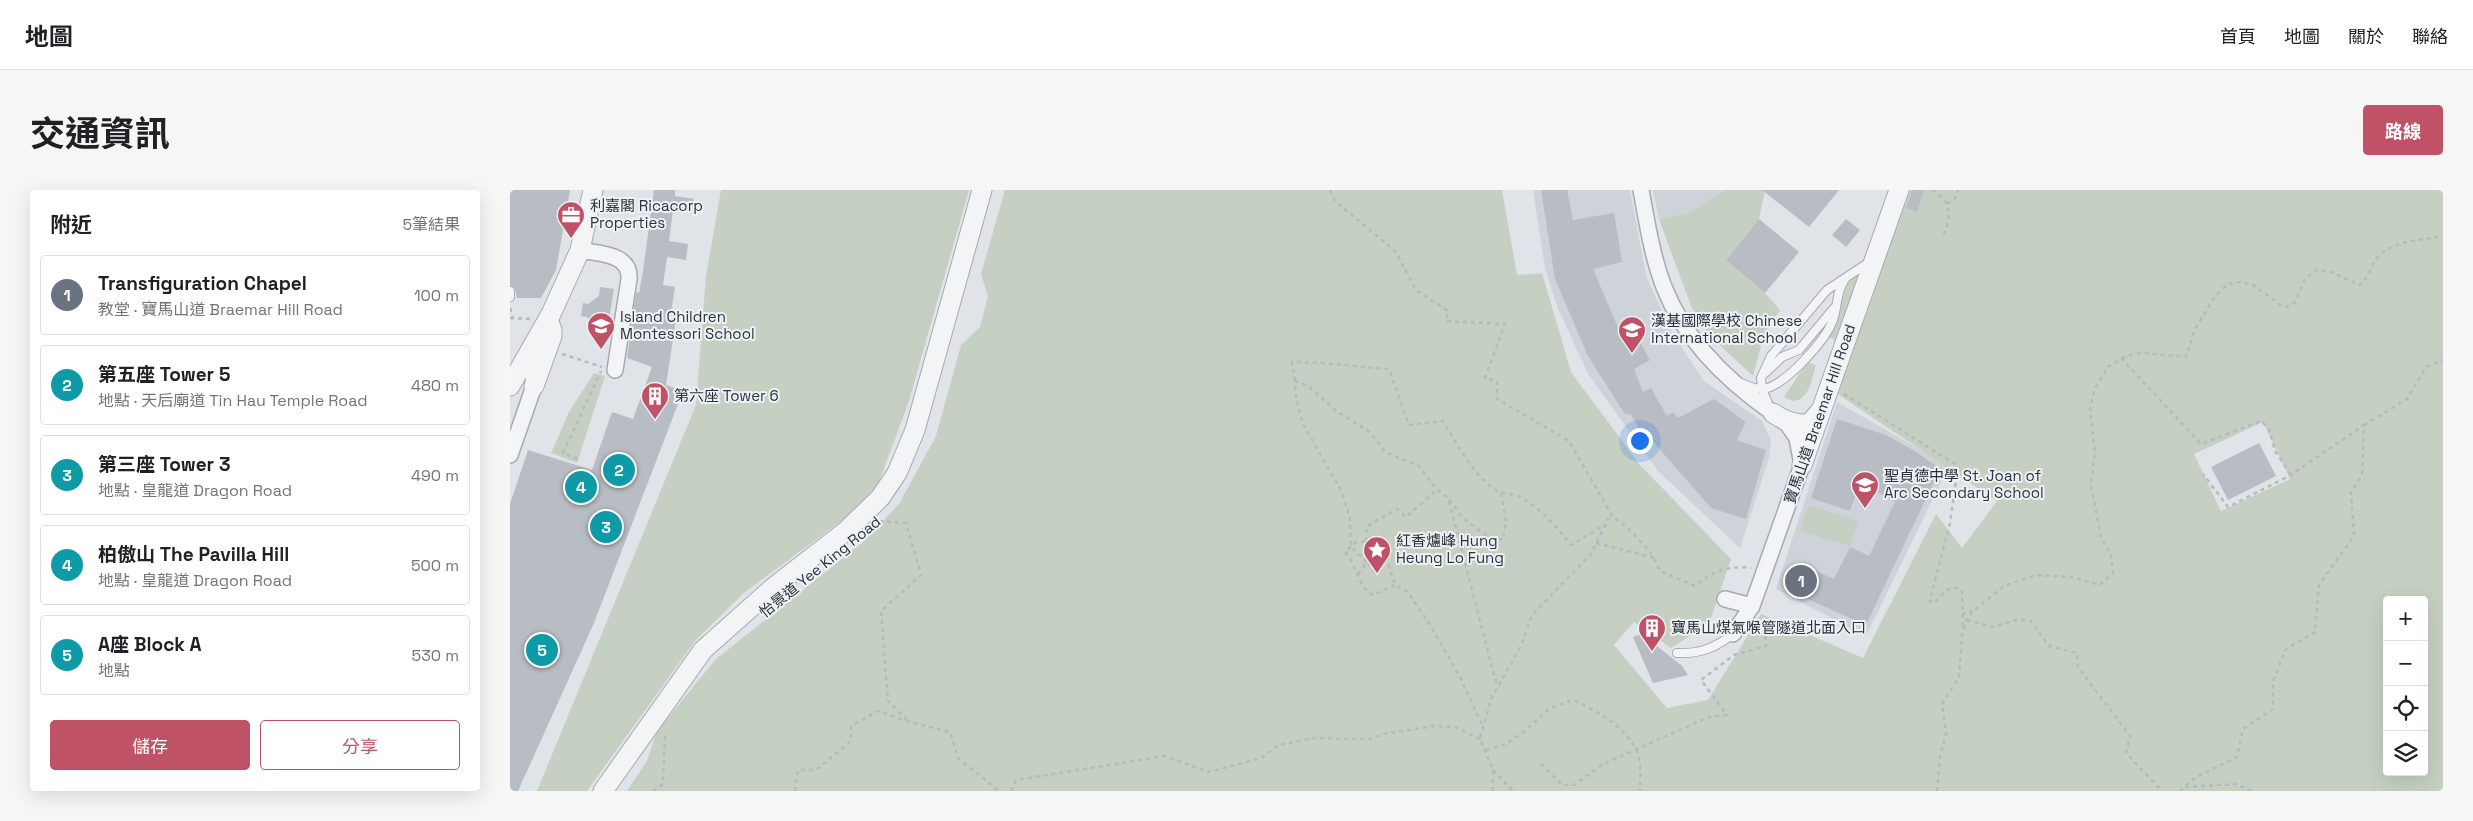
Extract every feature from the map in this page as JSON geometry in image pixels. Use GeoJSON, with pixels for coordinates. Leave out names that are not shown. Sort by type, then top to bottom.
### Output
{"type":"FeatureCollection","features":[{"type":"Feature","properties":{"kind":"street"},"geometry":{"type":"LineString","coordinates":[[510,386],[560,279],[580,250],[594,190]]}},
{"type":"Feature","properties":{"kind":"street","name":"怡景道 Yee King Road"},"geometry":{"type":"LineString","coordinates":[[603,791],[703,650],[775,586],[858,520],[880,498],[897,473],[915,430],[982,190]]}},
{"type":"Feature","properties":{"kind":"street"},"geometry":{"type":"LineString","coordinates":[[1641,190],[1658,268],[1670,302],[1694,339],[1727,377],[1788,425],[1796,438],[1802,465]]}},
{"type":"Feature","properties":{"kind":"street","name":"寶馬山道 Braemar Hill Road"},"geometry":{"type":"LineString","coordinates":[[1733,634],[1752,606],[1899,190]]}},
{"type":"Feature","properties":{"kind":"street"},"geometry":{"type":"LineString","coordinates":[[580,250],[619,258],[628,267],[629,279],[609,369]]}},
{"type":"Feature","properties":{"kind":"street"},"geometry":{"type":"LineString","coordinates":[[510,455],[552,336],[552,330],[541,320]]}},
{"type":"Feature","properties":{"kind":"street"},"geometry":{"type":"LineString","coordinates":[[522,363],[530,368],[534,386]]}},
{"type":"Feature","properties":{"kind":"street"},"geometry":{"type":"LineString","coordinates":[[1777,416],[1800,425],[1809,424],[1824,406]]}},
{"type":"Feature","properties":{"kind":"street"},"geometry":{"type":"LineString","coordinates":[[1725,599],[1752,606]]}},
{"type":"Feature","properties":{"kind":"lane"},"geometry":{"type":"LineString","coordinates":[[1777,416],[1762,389],[1761,378],[1766,363],[1827,290],[1874,258]]}},
{"type":"Feature","properties":{"kind":"lane"},"geometry":{"type":"LineString","coordinates":[[1727,377],[1762,389],[1782,380],[1827,333],[1839,292],[1848,276]]}},
{"type":"Feature","properties":{"kind":"lane"},"geometry":{"type":"LineString","coordinates":[[510,291],[510,297]]}},
{"type":"Feature","properties":{"kind":"lane"},"geometry":{"type":"LineString","coordinates":[[1761,378],[1770,366],[1782,357],[1799,350],[1836,306]]}},
{"type":"Feature","properties":{"kind":"lane"},"geometry":{"type":"LineString","coordinates":[[1677,653],[1694,653],[1711,649],[1733,634]]}},
{"type":"Feature","properties":{"kind":"path"},"geometry":{"type":"LineString","coordinates":[[1330,190],[1335,201],[1395,251],[1416,290],[1448,311],[1446,321],[1505,324],[1485,378],[1497,381],[1497,399],[1569,441],[1613,517],[1627,527],[1654,558],[1660,571],[1695,586],[1716,571],[1740,567],[1755,569]]}},
{"type":"Feature","properties":{"kind":"path"},"geometry":{"type":"LineString","coordinates":[[1932,190],[1940,194],[1950,210],[1948,224],[1943,237]]}},
{"type":"Feature","properties":{"kind":"path"},"geometry":{"type":"LineString","coordinates":[[1947,204],[1956,197],[1958,190]]}},
{"type":"Feature","properties":{"kind":"path"},"geometry":{"type":"LineString","coordinates":[[1963,629],[1966,620],[1973,611],[2004,586],[2036,575],[2072,577],[2100,585],[2114,573],[2111,555],[2101,537],[2092,494],[2091,476],[2095,452],[2090,415],[2092,397],[2100,376],[2108,367],[2121,358],[2142,353],[2186,356],[2195,329],[2216,295],[2228,284],[2240,282],[2253,285],[2282,306],[2287,307],[2293,304],[2304,281],[2316,270],[2331,272],[2360,285],[2377,258],[2391,247],[2415,240],[2443,236]]}},
{"type":"Feature","properties":{"kind":"path"},"geometry":{"type":"LineString","coordinates":[[511,313],[541,320]]}},
{"type":"Feature","properties":{"kind":"path"},"geometry":{"type":"LineString","coordinates":[[556,352],[609,369]]}},
{"type":"Feature","properties":{"kind":"path"},"geometry":{"type":"LineString","coordinates":[[2121,358],[2201,444],[2260,421],[2269,429],[2275,450],[2291,475]]}},
{"type":"Feature","properties":{"kind":"path"},"geometry":{"type":"LineString","coordinates":[[2203,474],[2228,508],[2291,475],[2364,425],[2407,399],[2426,367],[2443,360]]}},
{"type":"Feature","properties":{"kind":"path"},"geometry":{"type":"LineString","coordinates":[[1382,552],[1377,574],[1368,562],[1351,546],[1350,518],[1341,490],[1303,424],[1296,399],[1292,362],[1332,362],[1355,367],[1389,369],[1409,425],[1443,421],[1463,455],[1491,488],[1501,493],[1519,496],[1548,518],[1571,545],[1606,524]]}},
{"type":"Feature","properties":{"kind":"path"},"geometry":{"type":"LineString","coordinates":[[578,459],[563,453],[600,374]]}},
{"type":"Feature","properties":{"kind":"path"},"geometry":{"type":"LineString","coordinates":[[1295,381],[1308,386],[1336,411],[1370,432],[1385,452],[1420,466],[1437,490],[1448,498],[1463,518],[1484,534],[1503,540],[1506,521],[1501,493]]}},
{"type":"Feature","properties":{"kind":"path"},"geometry":{"type":"LineString","coordinates":[[1843,394],[1958,466],[1950,523],[1930,600],[1930,602],[1934,603],[1950,589],[1960,589],[1963,593],[1961,670],[1942,704],[1946,737],[1940,757],[1936,791]]}},
{"type":"Feature","properties":{"kind":"path"},"geometry":{"type":"LineString","coordinates":[[2180,791],[2196,777],[2237,757],[2243,729],[2273,709],[2273,681],[2286,649],[2314,632],[2319,585],[2354,536],[2351,492],[2362,475],[2364,425]]}},
{"type":"Feature","properties":{"kind":"path"},"geometry":{"type":"LineString","coordinates":[[1366,541],[1367,526],[1397,509],[1406,517],[1437,490]]}},
{"type":"Feature","properties":{"kind":"path"},"geometry":{"type":"LineString","coordinates":[[1448,498],[1497,688]]}},
{"type":"Feature","properties":{"kind":"path","name":"怡景道 Yee King Road"},"geometry":{"type":"LineString","coordinates":[[882,517],[877,521],[906,523],[921,575],[881,611],[888,700],[909,722]]}},
{"type":"Feature","properties":{"kind":"path"},"geometry":{"type":"LineString","coordinates":[[1480,739],[1491,699],[1522,646],[1532,615],[1591,554],[1608,519],[1613,517]]}},
{"type":"Feature","properties":{"kind":"path"},"geometry":{"type":"LineString","coordinates":[[1395,585],[1374,595],[1364,590],[1353,562],[1345,552],[1356,542],[1372,540],[1382,552],[1395,585],[1408,592],[1432,628],[1460,678],[1484,729]]}},
{"type":"Feature","properties":{"kind":"path"},"geometry":{"type":"LineString","coordinates":[[1596,544],[1654,558]]}},
{"type":"Feature","properties":{"kind":"path"},"geometry":{"type":"LineString","coordinates":[[1358,574],[1368,562]]}},
{"type":"Feature","properties":{"kind":"path"},"geometry":{"type":"LineString","coordinates":[[1962,614],[1973,611]]}},
{"type":"Feature","properties":{"kind":"path"},"geometry":{"type":"LineString","coordinates":[[1966,620],[1992,628],[2016,620],[2031,621],[2049,646],[2077,653],[2078,667],[2130,736],[2126,753],[2162,791]]}},
{"type":"Feature","properties":{"kind":"path"},"geometry":{"type":"LineString","coordinates":[[1541,764],[1562,785],[1574,785],[1603,764],[1709,718],[1727,715],[1701,680],[1734,655],[1766,646],[1765,635],[1748,628]]}},
{"type":"Feature","properties":{"kind":"path"},"geometry":{"type":"LineString","coordinates":[[1486,750],[1506,744],[1525,731],[1550,708],[1573,700],[1600,713],[1615,724],[1636,749],[1640,791]]}},
{"type":"Feature","properties":{"kind":"path"},"geometry":{"type":"LineString","coordinates":[[795,791],[798,770],[816,770],[851,741],[851,726],[878,711],[909,722],[950,732],[958,758],[999,791]]}},
{"type":"Feature","properties":{"kind":"path"},"geometry":{"type":"LineString","coordinates":[[653,791],[663,784],[665,725]]}},
{"type":"Feature","properties":{"kind":"path"},"geometry":{"type":"LineString","coordinates":[[1011,791],[1016,780],[1164,756],[1209,772],[1261,758],[1278,745],[1314,738],[1370,739],[1384,734],[1434,726],[1455,727],[1480,739],[1493,769],[1494,791]]}},
{"type":"Feature","properties":{"kind":"path"},"geometry":{"type":"LineString","coordinates":[[1493,769],[1513,791]]}},
{"type":"Feature","properties":{"kind":"path"},"geometry":{"type":"LineString","coordinates":[[2184,787],[2236,784],[2252,791]]}},
{"type":"Feature","properties":{"kind":"shaded area","name":"漢基國際學校 Chinese International School"},"geometry":{"type":"Polygon","coordinates":[[[1533,190],[1630,190],[1646,276],[1672,333],[1704,381],[1762,421],[1771,440],[1769,458],[1740,548],[1658,471],[1588,374],[1557,306],[1545,268],[1533,190]]]}},
{"type":"Feature","properties":{"kind":"shaded area"},"geometry":{"type":"Polygon","coordinates":[[[1653,190],[1725,190],[1688,213],[1659,219],[1653,190]]]}},
{"type":"Feature","properties":{"kind":"shaded area","name":"聖貞德中學 St. Joan of Arc Secondary School"},"geometry":{"type":"Polygon","coordinates":[[[1837,402],[1949,466],[1866,636],[1776,589],[1837,402]]]}},
{"type":"Feature","properties":{"kind":"green space"},"geometry":{"type":"Polygon","coordinates":[[[721,190],[969,190],[909,401],[879,482],[856,510],[745,592],[695,641],[587,791],[537,791],[696,405],[706,276],[721,190]]]}},
{"type":"Feature","properties":{"kind":"green space"},"geometry":{"type":"Polygon","coordinates":[[[1005,190],[1502,190],[1517,275],[1542,273],[1571,372],[1640,465],[1731,559],[1709,624],[1671,648],[1634,622],[1614,645],[1667,708],[1708,700],[1761,614],[1863,658],[1936,514],[1962,548],[1997,501],[1836,393],[1910,190],[2443,190],[2443,791],[627,791],[647,761],[657,731],[716,659],[862,543],[899,504],[936,436],[961,345],[980,327],[988,296],[981,274],[1005,190]],[[2263,422],[2194,454],[2221,511],[2290,479],[2263,422]]]}},
{"type":"Feature","properties":{"kind":"green space"},"geometry":{"type":"Polygon","coordinates":[[[1725,190],[1765,190],[1759,219],[1726,260],[1765,293],[1780,310],[1765,332],[1753,376],[1710,336],[1691,306],[1659,219],[1688,213],[1725,190]]]}},
{"type":"Feature","properties":{"kind":"green space"},"geometry":{"type":"Polygon","coordinates":[[[1859,274],[1835,340],[1828,337],[1848,283],[1859,274]]]}},
{"type":"Feature","properties":{"kind":"green space"},"geometry":{"type":"Polygon","coordinates":[[[1807,362],[1816,365],[1806,393],[1803,397],[1793,401],[1784,397],[1807,362]]]}},
{"type":"Feature","properties":{"kind":"green space"},"geometry":{"type":"Polygon","coordinates":[[[594,373],[605,376],[577,463],[551,453],[569,412],[594,373]]]}},
{"type":"Feature","properties":{"kind":"green space"},"geometry":{"type":"Polygon","coordinates":[[[1808,505],[1858,521],[1850,546],[1800,531],[1808,505]]]}},
{"type":"Feature","properties":{"kind":"building"},"geometry":{"type":"Polygon","coordinates":[[[510,190],[570,190],[556,270],[541,298],[517,298],[515,289],[510,285],[510,190]]]}},
{"type":"Feature","properties":{"kind":"building"},"geometry":{"type":"Polygon","coordinates":[[[654,190],[675,190],[675,196],[694,199],[692,213],[673,210],[669,241],[688,244],[686,260],[667,257],[663,285],[675,287],[670,319],[676,319],[666,385],[683,391],[594,623],[518,791],[510,791],[510,504],[528,450],[592,470],[612,412],[633,419],[652,367],[627,358],[636,292],[639,293],[643,271],[654,190]]]}},
{"type":"Feature","properties":{"kind":"building"},"geometry":{"type":"Polygon","coordinates":[[[1541,190],[1567,190],[1573,220],[1614,213],[1622,262],[1593,269],[1619,330],[1630,324],[1650,360],[1634,369],[1643,392],[1651,388],[1667,416],[1673,412],[1678,418],[1714,399],[1746,422],[1737,440],[1766,450],[1746,519],[1711,508],[1650,438],[1647,443],[1631,415],[1624,413],[1588,356],[1555,279],[1541,190]]]}},
{"type":"Feature","properties":{"kind":"building"},"geometry":{"type":"Polygon","coordinates":[[[1762,190],[1839,190],[1809,227],[1762,190]]]}},
{"type":"Feature","properties":{"kind":"building"},"geometry":{"type":"Polygon","coordinates":[[[1912,190],[1924,190],[1917,212],[1906,208],[1912,190]]]}},
{"type":"Feature","properties":{"kind":"building"},"geometry":{"type":"Polygon","coordinates":[[[1759,219],[1799,252],[1765,293],[1726,260],[1759,219]]]}},
{"type":"Feature","properties":{"kind":"building"},"geometry":{"type":"Polygon","coordinates":[[[1846,219],[1860,230],[1846,247],[1832,235],[1846,219]]]}},
{"type":"Feature","properties":{"kind":"building"},"geometry":{"type":"Polygon","coordinates":[[[600,287],[614,289],[606,338],[592,335],[594,327],[587,317],[581,316],[583,303],[588,304],[599,296],[600,287]]]}},
{"type":"Feature","properties":{"kind":"building"},"geometry":{"type":"Polygon","coordinates":[[[1837,419],[1886,435],[1918,453],[1940,469],[1866,625],[1785,589],[1798,563],[1834,579],[1850,547],[1869,556],[1895,502],[1860,482],[1850,511],[1811,498],[1837,419]]]}},
{"type":"Feature","properties":{"kind":"building"},"geometry":{"type":"Polygon","coordinates":[[[2259,443],[2276,476],[2228,500],[2211,467],[2259,443]]]}},
{"type":"Feature","properties":{"kind":"building","name":"寶馬山煤氣喉管隧道北面入口"},"geometry":{"type":"Polygon","coordinates":[[[1642,634],[1682,666],[1688,675],[1653,683],[1633,637],[1642,634]]]}},
{"type":"Feature","properties":{"kind":"place","name":"利嘉閣 Ricacorp Properties"},"geometry":{"type":"Point","coordinates":[571,239]}},
{"type":"Feature","properties":{"kind":"place","name":"Island Children Montessori School"},"geometry":{"type":"Point","coordinates":[601,350]}},
{"type":"Feature","properties":{"kind":"place","name":"漢基國際學校 Chinese International School"},"geometry":{"type":"Point","coordinates":[1632,354]}},
{"type":"Feature","properties":{"kind":"place","name":"第六座 Tower 6"},"geometry":{"type":"Point","coordinates":[655,420]}},
{"type":"Feature","properties":{"kind":"place","name":"第五座 Tower 5"},"geometry":{"type":"Point","coordinates":[619,470]}},
{"type":"Feature","properties":{"kind":"place","name":"柏傲山 The Pavilla Hill"},"geometry":{"type":"Point","coordinates":[581,487]}},
{"type":"Feature","properties":{"kind":"place","name":"聖貞德中學 St. Joan of Arc Secondary School"},"geometry":{"type":"Point","coordinates":[1865,509]}},
{"type":"Feature","properties":{"kind":"place","name":"第三座 Tower 3"},"geometry":{"type":"Point","coordinates":[606,527]}},
{"type":"Feature","properties":{"kind":"place","name":"紅香爐峰 Hung Heung Lo Fung"},"geometry":{"type":"Point","coordinates":[1377,574]}},
{"type":"Feature","properties":{"kind":"place","name":"Transfiguration Chapel"},"geometry":{"type":"Point","coordinates":[1801,581]}},
{"type":"Feature","properties":{"kind":"place","name":"A座 Block A"},"geometry":{"type":"Point","coordinates":[542,650]}},
{"type":"Feature","properties":{"kind":"place","name":"寶馬山煤氣喉管隧道北面入口"},"geometry":{"type":"Point","coordinates":[1652,652]}}]}
